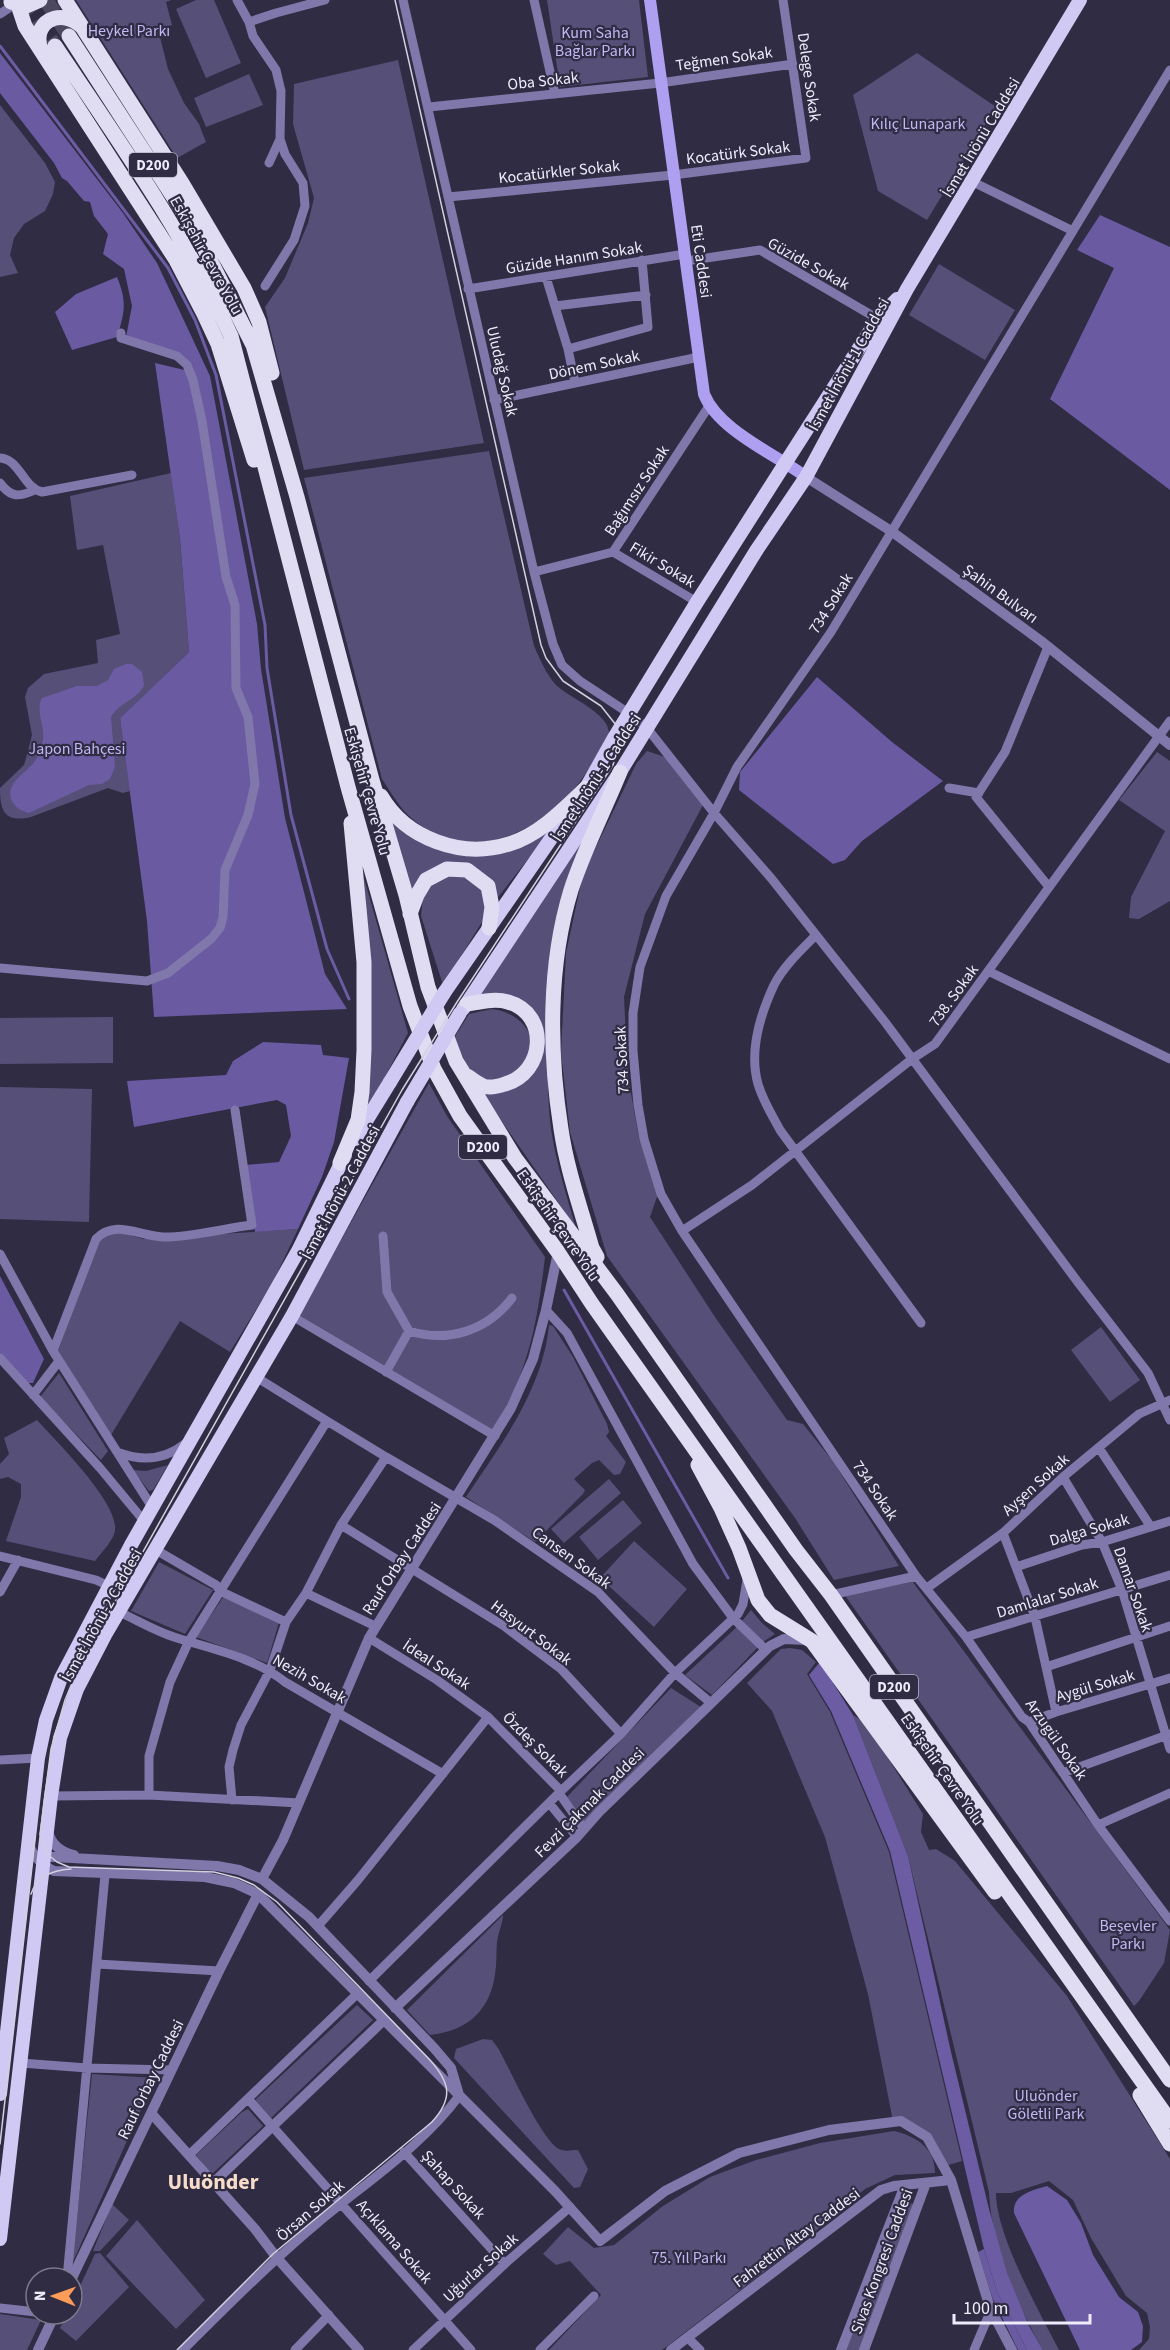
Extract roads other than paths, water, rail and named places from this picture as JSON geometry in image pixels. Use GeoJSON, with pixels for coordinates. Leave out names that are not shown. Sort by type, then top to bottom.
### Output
{"type":"FeatureCollection","features":[{"type":"Feature","properties":{"kind":"highway"},"geometry":{"type":"LineString","coordinates":[[14,3],[34,4],[40,0]]}},
{"type":"Feature","properties":{"kind":"highway","name":"Eskişehir Çevre Yolu"},"geometry":{"type":"LineString","coordinates":[[65,0],[75,31],[201,213],[244,288],[259,322],[276,390],[297,497],[372,780],[428,987],[456,1061],[515,1158],[617,1294],[789,1540],[831,1595],[1161,2060],[1170,2080]]}},
{"type":"Feature","properties":{"kind":"highway","name":"Eskişehir Çevre Yolu"},"geometry":{"type":"LineString","coordinates":[[14,3],[25,26],[48,50],[176,260],[218,344],[308,631],[348,787],[410,1006],[434,1069],[460,1116],[1170,2121]]}},
{"type":"Feature","properties":{"kind":"highway"},"geometry":{"type":"LineString","coordinates":[[48,50],[38,43],[39,33],[53,18],[63,16],[74,19],[75,31]]}},
{"type":"Feature","properties":{"kind":"highway"},"geometry":{"type":"LineString","coordinates":[[617,1294],[592,1248],[569,1169],[555,1082],[553,1020],[560,931],[581,861],[599,825],[620,772]]}},
{"type":"Feature","properties":{"kind":"highway"},"geometry":{"type":"LineString","coordinates":[[372,780],[387,807],[412,830],[436,843],[461,847],[487,848],[509,844],[548,824],[586,789]]}},
{"type":"Feature","properties":{"kind":"highway"},"geometry":{"type":"LineString","coordinates":[[340,1163],[357,1120],[362,1092],[364,1050],[364,962],[348,787]]}},
{"type":"Feature","properties":{"kind":"highway"},"geometry":{"type":"LineString","coordinates":[[410,914],[426,880],[447,868],[467,870],[488,886],[492,907],[489,928]]}},
{"type":"Feature","properties":{"kind":"highway"},"geometry":{"type":"LineString","coordinates":[[463,1073],[484,1087],[514,1082],[528,1070],[537,1055],[538,1036],[533,1021],[520,1007],[508,1002],[490,1000],[464,1009]]}},
{"type":"Feature","properties":{"kind":"highway"},"geometry":{"type":"LineString","coordinates":[[690,1442],[699,1470],[722,1508],[758,1600],[770,1615],[812,1641],[1047,1962],[1073,1984]]}},
{"type":"Feature","properties":{"kind":"highway"},"geometry":{"type":"LineString","coordinates":[[1114,2041],[1131,2080],[1170,2144]]}},
{"type":"Feature","properties":{"kind":"main road","name":"Eti Caddesi"},"geometry":{"type":"LineString","coordinates":[[650,0],[704,394],[709,406]]}},
{"type":"Feature","properties":{"kind":"main road","name":"İsmet İnönü Caddesi"},"geometry":{"type":"LineString","coordinates":[[907,289],[1080,0]]}},
{"type":"Feature","properties":{"kind":"main road","name":"İsmet İnönü-1 Caddesi"},"geometry":{"type":"LineString","coordinates":[[390,1082],[444,993],[586,789],[614,738],[697,602],[878,319],[907,289]]}},
{"type":"Feature","properties":{"kind":"main road","name":"İsmet İnönü-1 Caddesi"},"geometry":{"type":"LineString","coordinates":[[464,1009],[620,772],[756,551],[806,477],[907,289]]}},
{"type":"Feature","properties":{"kind":"main road"},"geometry":{"type":"LineString","coordinates":[[709,406],[746,438],[806,477]]}},
{"type":"Feature","properties":{"kind":"main road","name":"İsmet İnönü-2 Caddesi"},"geometry":{"type":"LineString","coordinates":[[0,2239],[39,1892],[40,1859],[60,1738],[77,1689],[119,1612],[292,1316],[407,1102],[464,1009]]}},
{"type":"Feature","properties":{"kind":"main road","name":"İsmet İnönü-2 Caddesi"},"geometry":{"type":"LineString","coordinates":[[0,2094],[38,1758],[46,1720],[61,1678],[144,1521],[298,1251],[340,1163],[390,1082]]}},
{"type":"Feature","properties":{"kind":"street"},"geometry":{"type":"LineString","coordinates":[[237,0],[249,22],[253,36],[276,70],[281,91],[280,140],[285,154],[303,183],[305,206],[294,240],[265,286]]}},
{"type":"Feature","properties":{"kind":"street"},"geometry":{"type":"LineString","coordinates":[[249,22],[325,0]]}},
{"type":"Feature","properties":{"kind":"street","name":"Uludağ Sokak"},"geometry":{"type":"LineString","coordinates":[[403,0],[534,572],[553,644],[562,665],[580,681],[647,728],[714,813],[771,879],[885,1022],[1148,1373],[1167,1402],[1170,1420]]}},
{"type":"Feature","properties":{"kind":"street"},"geometry":{"type":"LineString","coordinates":[[534,0],[555,94]]}},
{"type":"Feature","properties":{"kind":"street","name":"Delege Sokak"},"geometry":{"type":"LineString","coordinates":[[783,0],[806,158]]}},
{"type":"Feature","properties":{"kind":"street"},"geometry":{"type":"LineString","coordinates":[[0,14],[14,3]]}},
{"type":"Feature","properties":{"kind":"street","name":"Teğmen Sokak"},"geometry":{"type":"LineString","coordinates":[[660,83],[793,64]]}},
{"type":"Feature","properties":{"kind":"street","name":"734 Sokak"},"geometry":{"type":"LineString","coordinates":[[916,1576],[682,1231],[661,1194],[644,1139],[633,1051],[633,1013],[640,967],[666,896],[714,813],[736,767],[831,632],[1170,70]]}},
{"type":"Feature","properties":{"kind":"street","name":"Oba Sokak"},"geometry":{"type":"LineString","coordinates":[[429,107],[660,83]]}},
{"type":"Feature","properties":{"kind":"street"},"geometry":{"type":"LineString","coordinates":[[269,163],[280,140]]}},
{"type":"Feature","properties":{"kind":"street","name":"Kocatürk Sokak"},"geometry":{"type":"LineString","coordinates":[[673,175],[806,158]]}},
{"type":"Feature","properties":{"kind":"street","name":"Kocatürkler Sokak"},"geometry":{"type":"LineString","coordinates":[[448,198],[673,175]]}},
{"type":"Feature","properties":{"kind":"street"},"geometry":{"type":"LineString","coordinates":[[973,182],[1073,231]]}},
{"type":"Feature","properties":{"kind":"street","name":"Güzide Sokak"},"geometry":{"type":"LineString","coordinates":[[686,258],[760,250],[878,319]]}},
{"type":"Feature","properties":{"kind":"street","name":"Güzide Hanım Sokak"},"geometry":{"type":"LineString","coordinates":[[468,289],[642,260],[686,258]]}},
{"type":"Feature","properties":{"kind":"street"},"geometry":{"type":"LineString","coordinates":[[568,349],[648,327],[642,260]]}},
{"type":"Feature","properties":{"kind":"street"},"geometry":{"type":"LineString","coordinates":[[546,277],[568,349],[575,383]]}},
{"type":"Feature","properties":{"kind":"street"},"geometry":{"type":"LineString","coordinates":[[555,306],[646,295]]}},
{"type":"Feature","properties":{"kind":"street"},"geometry":{"type":"LineString","coordinates":[[0,968],[147,981],[168,973],[211,939],[220,928],[223,917],[225,870],[253,799],[254,764],[248,717],[236,688],[235,606],[226,578],[202,421],[193,380],[187,365],[177,356],[121,338],[121,333]]}},
{"type":"Feature","properties":{"kind":"street","name":"Dönem Sokak"},"geometry":{"type":"LineString","coordinates":[[494,400],[699,357]]}},
{"type":"Feature","properties":{"kind":"street","name":"Bağımsız Sokak"},"geometry":{"type":"LineString","coordinates":[[534,572],[613,552],[709,406]]}},
{"type":"Feature","properties":{"kind":"street"},"geometry":{"type":"LineString","coordinates":[[0,458],[10,460],[35,490]]}},
{"type":"Feature","properties":{"kind":"street"},"geometry":{"type":"LineString","coordinates":[[0,483],[11,495],[17,496],[35,490],[50,492],[132,475]]}},
{"type":"Feature","properties":{"kind":"street","name":"Şahin Bulvarı"},"geometry":{"type":"LineString","coordinates":[[806,477],[891,531],[1048,647],[1170,745]]}},
{"type":"Feature","properties":{"kind":"street","name":"Fikir Sokak"},"geometry":{"type":"LineString","coordinates":[[613,552],[697,602]]}},
{"type":"Feature","properties":{"kind":"street"},"geometry":{"type":"LineString","coordinates":[[1048,647],[1005,752],[976,797],[1049,887]]}},
{"type":"Feature","properties":{"kind":"street","name":"738. Sokak"},"geometry":{"type":"LineString","coordinates":[[682,1231],[752,1185],[912,1059],[935,1044],[1170,722]]}},
{"type":"Feature","properties":{"kind":"street"},"geometry":{"type":"LineString","coordinates":[[949,788],[979,792]]}},
{"type":"Feature","properties":{"kind":"street"},"geometry":{"type":"LineString","coordinates":[[815,936],[797,954],[775,984],[764,1013],[754,1052],[758,1083],[767,1107],[796,1152],[921,1323]]}},
{"type":"Feature","properties":{"kind":"street"},"geometry":{"type":"LineString","coordinates":[[988,971],[1170,1059]]}},
{"type":"Feature","properties":{"kind":"street"},"geometry":{"type":"LineString","coordinates":[[53,1351],[96,1239],[102,1233],[119,1228],[164,1237],[252,1225],[235,1110]]}},
{"type":"Feature","properties":{"kind":"street"},"geometry":{"type":"LineString","coordinates":[[382,1236],[387,1292],[409,1331],[427,1336],[452,1336],[468,1331],[495,1317],[512,1298]]}},
{"type":"Feature","properties":{"kind":"street","name":"Rauf Orbay Caddesi"},"geometry":{"type":"LineString","coordinates":[[262,1879],[283,1840],[375,1626],[457,1498],[511,1408],[533,1359],[558,1252]]}},
{"type":"Feature","properties":{"kind":"street"},"geometry":{"type":"LineString","coordinates":[[0,1254],[53,1351],[152,1507]]}},
{"type":"Feature","properties":{"kind":"street"},"geometry":{"type":"LineString","coordinates":[[546,1310],[567,1333],[693,1564],[733,1618],[766,1650]]}},
{"type":"Feature","properties":{"kind":"street"},"geometry":{"type":"LineString","coordinates":[[292,1316],[495,1436]]}},
{"type":"Feature","properties":{"kind":"street"},"geometry":{"type":"LineString","coordinates":[[386,1372],[409,1331]]}},
{"type":"Feature","properties":{"kind":"street"},"geometry":{"type":"LineString","coordinates":[[0,1358],[100,1468],[144,1521]]}},
{"type":"Feature","properties":{"kind":"street"},"geometry":{"type":"LineString","coordinates":[[33,1395],[60,1361]]}},
{"type":"Feature","properties":{"kind":"street","name":"Cansen Sokak"},"geometry":{"type":"LineString","coordinates":[[256,1377],[494,1520],[598,1592],[675,1673],[711,1703]]}},
{"type":"Feature","properties":{"kind":"street","name":"Ayşen Sokak"},"geometry":{"type":"LineString","coordinates":[[927,1588],[1003,1533],[1063,1478],[1139,1414],[1167,1402]]}},
{"type":"Feature","properties":{"kind":"street"},"geometry":{"type":"LineString","coordinates":[[149,1795],[149,1756],[170,1682],[189,1641],[327,1421]]}},
{"type":"Feature","properties":{"kind":"street"},"geometry":{"type":"LineString","coordinates":[[117,1452],[135,1458],[154,1459],[188,1442]]}},
{"type":"Feature","properties":{"kind":"street"},"geometry":{"type":"LineString","coordinates":[[1099,1448],[1151,1527]]}},
{"type":"Feature","properties":{"kind":"street"},"geometry":{"type":"LineString","coordinates":[[232,1800],[229,1767],[233,1750],[241,1725],[270,1670],[286,1622],[306,1593],[341,1525],[386,1457]]}},
{"type":"Feature","properties":{"kind":"street","name":"Damar Sokak"},"geometry":{"type":"LineString","coordinates":[[1063,1478],[1102,1542],[1122,1590],[1150,1684],[1168,1734],[1170,1749]]}},
{"type":"Feature","properties":{"kind":"street","name":"Dalga Sokak"},"geometry":{"type":"LineString","coordinates":[[1016,1567],[1082,1545],[1102,1542],[1170,1521]]}},
{"type":"Feature","properties":{"kind":"street","name":"Hasyurt Sokak"},"geometry":{"type":"LineString","coordinates":[[341,1525],[504,1626],[539,1652],[561,1670],[621,1734]]}},
{"type":"Feature","properties":{"kind":"street"},"geometry":{"type":"LineString","coordinates":[[1003,1533],[1035,1617],[1056,1712]]}},
{"type":"Feature","properties":{"kind":"street"},"geometry":{"type":"LineString","coordinates":[[156,1550],[216,1585],[220,1591],[286,1622]]}},
{"type":"Feature","properties":{"kind":"street"},"geometry":{"type":"LineString","coordinates":[[0,1556],[96,1580],[109,1586]]}},
{"type":"Feature","properties":{"kind":"street"},"geometry":{"type":"LineString","coordinates":[[0,1592],[18,1560]]}},
{"type":"Feature","properties":{"kind":"street"},"geometry":{"type":"LineString","coordinates":[[580,1833],[560,1792],[621,1734],[675,1673],[733,1618],[743,1604],[747,1588],[746,1566]]}},
{"type":"Feature","properties":{"kind":"street","name":"Damlalar Sokak"},"geometry":{"type":"LineString","coordinates":[[966,1637],[1170,1575]]}},
{"type":"Feature","properties":{"kind":"street"},"geometry":{"type":"LineString","coordinates":[[831,1595],[916,1576]]}},
{"type":"Feature","properties":{"kind":"street","name":"Arzugül Sokak"},"geometry":{"type":"LineString","coordinates":[[916,1576],[966,1637],[1022,1717],[1029,1722],[1098,1825],[1170,1921]]}},
{"type":"Feature","properties":{"kind":"street"},"geometry":{"type":"LineString","coordinates":[[306,1593],[375,1626]]}},
{"type":"Feature","properties":{"kind":"street","name":"Nezih Sokak"},"geometry":{"type":"LineString","coordinates":[[119,1612],[173,1637],[270,1670],[285,1682],[443,1774]]}},
{"type":"Feature","properties":{"kind":"street"},"geometry":{"type":"LineString","coordinates":[[1046,1667],[1170,1626]]}},
{"type":"Feature","properties":{"kind":"street","name":"İdeal Sokak"},"geometry":{"type":"LineString","coordinates":[[369,1638],[437,1680],[488,1718]]}},
{"type":"Feature","properties":{"kind":"street","name":"Fevzi Çakmak Caddesi"},"geometry":{"type":"LineString","coordinates":[[395,2008],[580,1833],[775,1642],[784,1639],[812,1641]]}},
{"type":"Feature","properties":{"kind":"street","name":"Aygül Sokak"},"geometry":{"type":"LineString","coordinates":[[1029,1722],[1170,1678]]}},
{"type":"Feature","properties":{"kind":"street","name":"Özdeş Sokak"},"geometry":{"type":"LineString","coordinates":[[318,1926],[358,1880],[488,1718],[560,1792],[369,1981]]}},
{"type":"Feature","properties":{"kind":"street"},"geometry":{"type":"LineString","coordinates":[[1063,1773],[1168,1734]]}},
{"type":"Feature","properties":{"kind":"street"},"geometry":{"type":"LineString","coordinates":[[0,1760],[38,1758]]}},
{"type":"Feature","properties":{"kind":"street"},"geometry":{"type":"LineString","coordinates":[[1098,1825],[1170,1794]]}},
{"type":"Feature","properties":{"kind":"street"},"geometry":{"type":"LineString","coordinates":[[51,1796],[149,1795],[299,1803]]}},
{"type":"Feature","properties":{"kind":"street"},"geometry":{"type":"LineString","coordinates":[[549,1803],[580,1833]]}},
{"type":"Feature","properties":{"kind":"street"},"geometry":{"type":"LineString","coordinates":[[47,1820],[48,1833],[57,1848],[70,1854],[95,1860]]}},
{"type":"Feature","properties":{"kind":"street"},"geometry":{"type":"LineString","coordinates":[[28,1837],[30,1848],[54,1871],[205,1878],[234,1883],[258,1894],[570,2207],[600,2241],[665,2191],[739,2153],[829,2130],[901,2121],[927,2137],[951,2180],[991,2310],[1012,2350]]}},
{"type":"Feature","properties":{"kind":"street"},"geometry":{"type":"LineString","coordinates":[[25,1869],[27,1862],[40,1859],[95,1860],[216,1866],[239,1870],[262,1879],[318,1926],[451,2068],[459,2096]]}},
{"type":"Feature","properties":{"kind":"street"},"geometry":{"type":"LineString","coordinates":[[39,1892],[48,1876],[64,1872]]}},
{"type":"Feature","properties":{"kind":"street"},"geometry":{"type":"LineString","coordinates":[[68,2266],[105,1875]]}},
{"type":"Feature","properties":{"kind":"street","name":"Rauf Orbay Caddesi"},"geometry":{"type":"LineString","coordinates":[[78,2266],[258,1894]]}},
{"type":"Feature","properties":{"kind":"street"},"geometry":{"type":"LineString","coordinates":[[97,1964],[219,1971]]}},
{"type":"Feature","properties":{"kind":"street"},"geometry":{"type":"LineString","coordinates":[[189,2155],[249,2100],[357,1994]]}},
{"type":"Feature","properties":{"kind":"street"},"geometry":{"type":"LineString","coordinates":[[213,2183],[384,2020]]}},
{"type":"Feature","properties":{"kind":"street"},"geometry":{"type":"LineString","coordinates":[[21,2063],[87,2068],[171,2070]]}},
{"type":"Feature","properties":{"kind":"street","name":"Örsan Sokak"},"geometry":{"type":"LineString","coordinates":[[183,2350],[277,2259],[446,2115],[459,2096]]}},
{"type":"Feature","properties":{"kind":"street","name":"Açıklama Sokak"},"geometry":{"type":"LineString","coordinates":[[249,2100],[471,2350]]}},
{"type":"Feature","properties":{"kind":"street"},"geometry":{"type":"LineString","coordinates":[[151,2113],[359,2350]]}},
{"type":"Feature","properties":{"kind":"street","name":"Şahap Sokak"},"geometry":{"type":"LineString","coordinates":[[404,2152],[505,2264]]}},
{"type":"Feature","properties":{"kind":"street","name":"Fahrettin Altay Caddesi"},"geometry":{"type":"LineString","coordinates":[[671,2350],[881,2190],[894,2186],[951,2180]]}},
{"type":"Feature","properties":{"kind":"street","name":"Sivas Kongresi Caddesi"},"geometry":{"type":"LineString","coordinates":[[864,2350],[927,2183]]}},
{"type":"Feature","properties":{"kind":"street","name":"Sivas Kongresi Caddesi"},"geometry":{"type":"LineString","coordinates":[[841,2350],[904,2185]]}},
{"type":"Feature","properties":{"kind":"street","name":"Uğurlar Sokak"},"geometry":{"type":"LineString","coordinates":[[413,2350],[570,2207]]}},
{"type":"Feature","properties":{"kind":"street"},"geometry":{"type":"LineString","coordinates":[[540,2350],[594,2296]]}},
{"type":"Feature","properties":{"kind":"street"},"geometry":{"type":"LineString","coordinates":[[0,2308],[24,2311]]}},
{"type":"Feature","properties":{"kind":"street"},"geometry":{"type":"LineString","coordinates":[[974,2350],[991,2310]]}},
{"type":"Feature","properties":{"kind":"street"},"geometry":{"type":"LineString","coordinates":[[295,2350],[329,2315]]}},
{"type":"Feature","properties":{"kind":"street"},"geometry":{"type":"LineString","coordinates":[[38,2350],[49,2326]]}},
{"type":"Feature","properties":{"kind":"street"},"geometry":{"type":"LineString","coordinates":[[688,2338],[700,2350]]}},
{"type":"Feature","properties":{"kind":"waterway"},"geometry":{"type":"LineString","coordinates":[[0,46],[168,268],[195,320],[216,375],[265,625],[267,668],[291,815],[327,949],[349,999]]}},
{"type":"Feature","properties":{"kind":"waterway"},"geometry":{"type":"LineString","coordinates":[[564,1290],[728,1578]]}},
{"type":"Feature","properties":{"kind":"tunnel"},"geometry":{"type":"LineString","coordinates":[[25,0],[55,46]]}},
{"type":"Feature","properties":{"kind":"tunnel"},"geometry":{"type":"LineString","coordinates":[[46,0],[69,36]]}},
{"type":"Feature","properties":{"kind":"tram line"},"geometry":{"type":"LineString","coordinates":[[177,2350],[273,2254],[432,2122],[444,2105],[447,2090],[441,2075],[429,2059],[277,1902],[254,1885],[214,1872],[69,1867],[57,1862],[46,1853],[40,1834],[51,1749],[65,1700],[80,1664],[402,1090],[613,765],[619,745],[616,725],[601,706],[563,681],[546,658],[541,645],[395,0]]}},
{"type":"Feature","properties":{"kind":"tram line"},"geometry":{"type":"LineString","coordinates":[[0,2144],[35,1835]]}},
{"type":"Feature","properties":{"kind":"tram line"},"geometry":{"type":"LineString","coordinates":[[31,1894],[42,1878],[58,1871],[71,1869]]}},
{"type":"Feature","properties":{"kind":"district","name":"Uluönder"},"geometry":{"type":"Point","coordinates":[213,2181]}},
{"type":"Feature","properties":{"kind":"park label","name":"Heykel Parkı"},"geometry":{"type":"Point","coordinates":[129,30]}},
{"type":"Feature","properties":{"kind":"park label","name":"Kum Saha Bağlar Parkı"},"geometry":{"type":"Point","coordinates":[595,41]}},
{"type":"Feature","properties":{"kind":"park label","name":"Kılıç Lunapark"},"geometry":{"type":"Point","coordinates":[918,123]}},
{"type":"Feature","properties":{"kind":"park label","name":"Japon Bahçesi"},"geometry":{"type":"Point","coordinates":[77,748]}},
{"type":"Feature","properties":{"kind":"park label","name":"Beşevler Parkı"},"geometry":{"type":"Point","coordinates":[1128,1934]}},
{"type":"Feature","properties":{"kind":"park label","name":"Uluönder Göletli Park"},"geometry":{"type":"Point","coordinates":[1046,2104]}},
{"type":"Feature","properties":{"kind":"park label","name":"75. Yıl Parkı"},"geometry":{"type":"Point","coordinates":[689,2257]}}]}
